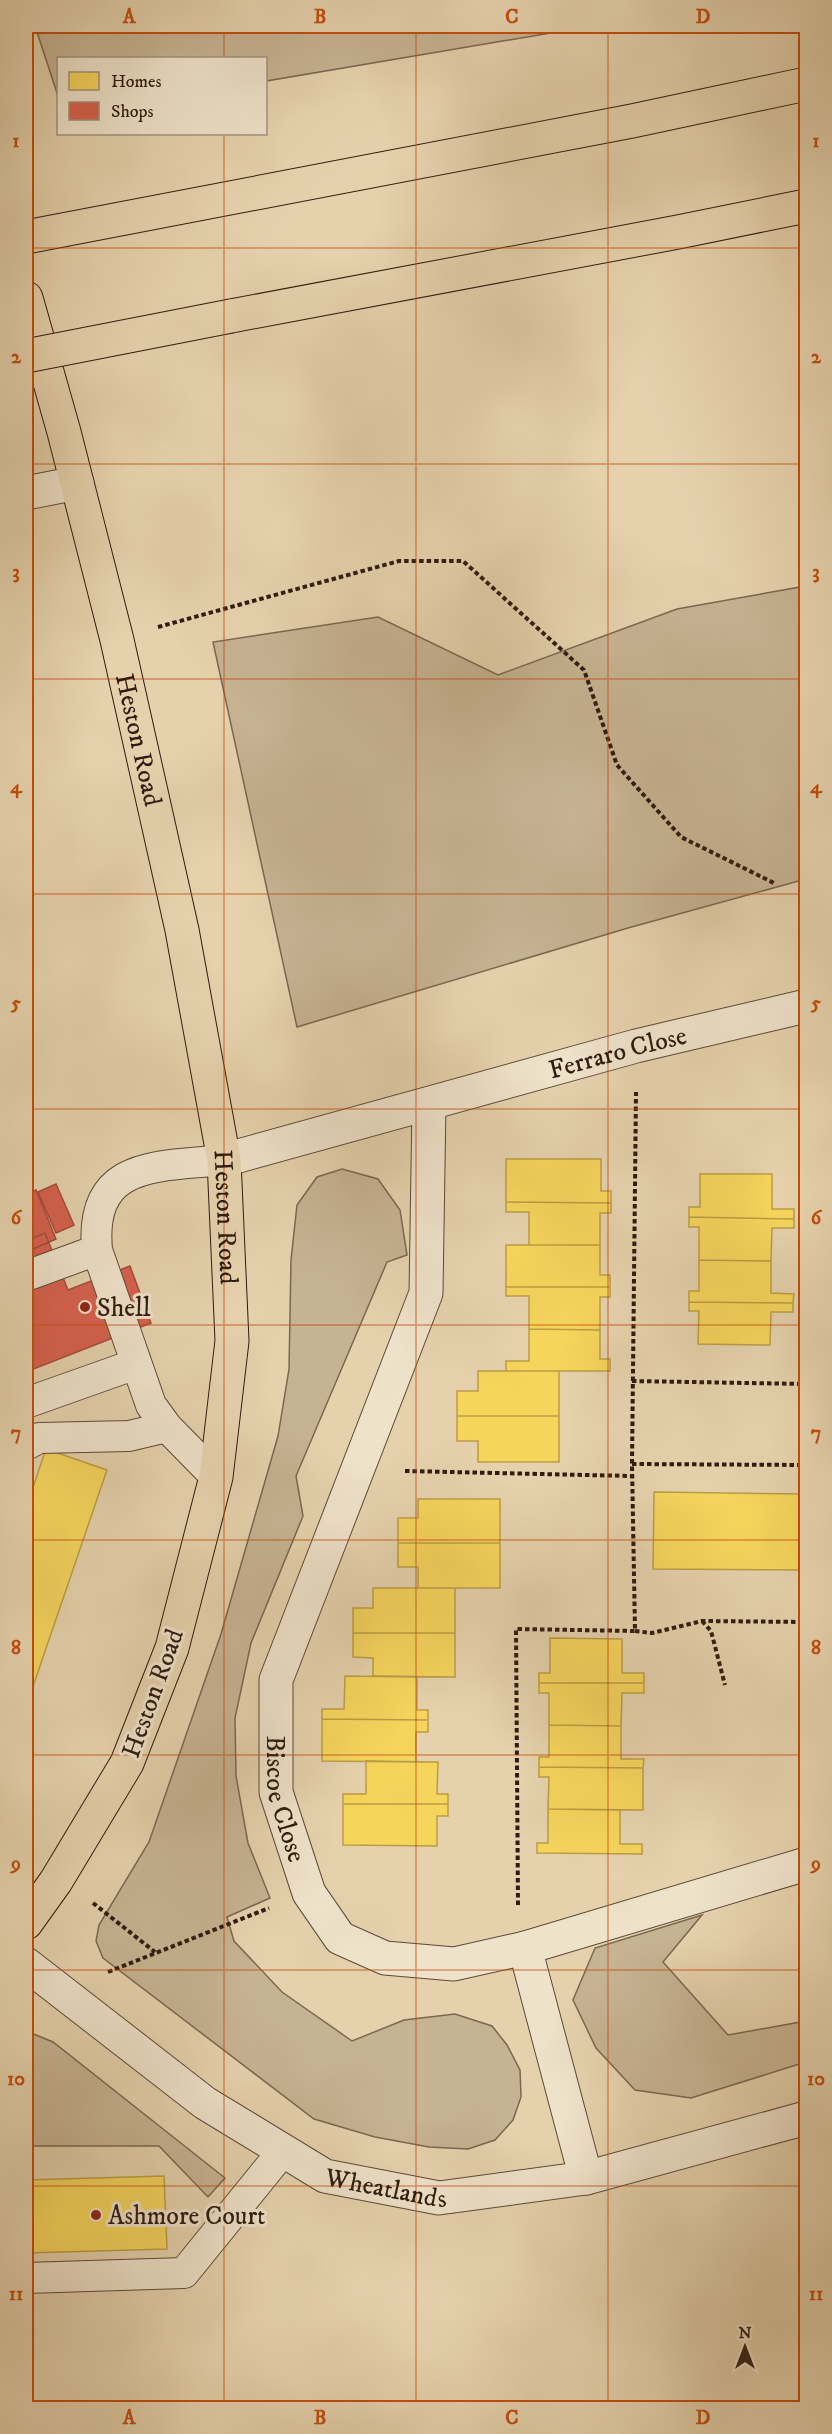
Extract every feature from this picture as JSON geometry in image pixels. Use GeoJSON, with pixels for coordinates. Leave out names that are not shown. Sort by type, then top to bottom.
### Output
{"type":"FeatureCollection","features":[{"type":"Feature","properties":{"kind":"main road"},"geometry":{"type":"LineString","coordinates":[[26,237],[632,121],[807,84]]}},
{"type":"Feature","properties":{"kind":"main road"},"geometry":{"type":"LineString","coordinates":[[26,356],[807,206]]}},
{"type":"Feature","properties":{"kind":"main road","name":"Heston Road"},"geometry":{"type":"LineString","coordinates":[[26,298],[117,640],[182,930],[224,1160],[232,1341],[216,1477],[172,1648],[131,1752],[56,1881],[26,1923]]}},
{"type":"Feature","properties":{"kind":"street"},"geometry":{"type":"LineString","coordinates":[[26,494],[77,483]]}},
{"type":"Feature","properties":{"kind":"street","name":"Ferraro Close"},"geometry":{"type":"LineString","coordinates":[[224,1160],[636,1046],[807,1006]]}},
{"type":"Feature","properties":{"kind":"street"},"geometry":{"type":"LineString","coordinates":[[357,1470],[426,1293],[429,1104]]}},
{"type":"Feature","properties":{"kind":"street","name":"Biscoe Close"},"geometry":{"type":"LineString","coordinates":[[357,1470],[276,1680],[276,1792],[309,1893],[339,1938],[385,1958],[454,1964],[525,1948],[807,1864]]}},
{"type":"Feature","properties":{"kind":"street"},"geometry":{"type":"LineString","coordinates":[[525,1948],[586,2178]]}},
{"type":"Feature","properties":{"kind":"street","name":"Wheatlands"},"geometry":{"type":"LineString","coordinates":[[26,1964],[205,2103],[282,2152],[325,2176],[439,2198],[586,2178],[807,2118]]}},
{"type":"Feature","properties":{"kind":"lane"},"geometry":{"type":"LineString","coordinates":[[216,1477],[166,1427],[152,1405],[97,1250],[97,1219],[106,1196],[120,1179],[149,1168],[224,1160]]}},
{"type":"Feature","properties":{"kind":"lane"},"geometry":{"type":"LineString","coordinates":[[26,1275],[97,1250]]}},
{"type":"Feature","properties":{"kind":"lane"},"geometry":{"type":"LineString","coordinates":[[26,1403],[136,1364]]}},
{"type":"Feature","properties":{"kind":"lane"},"geometry":{"type":"LineString","coordinates":[[26,1444],[39,1438],[129,1436],[166,1427]]}},
{"type":"Feature","properties":{"kind":"lane"},"geometry":{"type":"LineString","coordinates":[[26,2278],[184,2273],[282,2152]]}},
{"type":"Feature","properties":{"kind":"path"},"geometry":{"type":"LineString","coordinates":[[117,640],[184,619],[399,561],[464,561],[584,670],[617,765],[681,837],[776,884]]}},
{"type":"Feature","properties":{"kind":"path"},"geometry":{"type":"LineString","coordinates":[[635,1631],[632,1381],[636,1046]]}},
{"type":"Feature","properties":{"kind":"path"},"geometry":{"type":"LineString","coordinates":[[632,1381],[807,1384]]}},
{"type":"Feature","properties":{"kind":"path"},"geometry":{"type":"LineString","coordinates":[[632,1464],[807,1465]]}},
{"type":"Feature","properties":{"kind":"path"},"geometry":{"type":"LineString","coordinates":[[357,1470],[632,1476]]}},
{"type":"Feature","properties":{"kind":"path"},"geometry":{"type":"LineString","coordinates":[[702,1621],[711,1631],[725,1685]]}},
{"type":"Feature","properties":{"kind":"path"},"geometry":{"type":"LineString","coordinates":[[525,1948],[518,1912],[516,1629],[652,1633],[702,1621],[807,1622]]}},
{"type":"Feature","properties":{"kind":"path"},"geometry":{"type":"LineString","coordinates":[[56,1881],[92,1903],[155,1952]]}},
{"type":"Feature","properties":{"kind":"path"},"geometry":{"type":"LineString","coordinates":[[60,1991],[309,1893]]}},
{"type":"Feature","properties":{"kind":"shaded area"},"geometry":{"type":"Polygon","coordinates":[[[35,26],[592,26],[267,81],[267,57],[57,57],[57,93],[35,26]]]}},
{"type":"Feature","properties":{"kind":"shaded area"},"geometry":{"type":"Polygon","coordinates":[[[806,586],[806,879],[628,928],[297,1027],[213,642],[378,617],[498,675],[677,609],[806,586]]]}},
{"type":"Feature","properties":{"kind":"shaded area"},"geometry":{"type":"Polygon","coordinates":[[[342,1169],[378,1179],[400,1210],[407,1255],[387,1262],[296,1476],[303,1516],[251,1643],[235,1718],[236,1776],[248,1843],[270,1898],[227,1917],[234,1941],[282,1992],[352,2041],[404,2020],[455,2014],[492,2026],[507,2045],[520,2070],[521,2097],[513,2120],[495,2140],[468,2149],[429,2147],[375,2137],[314,2119],[103,1958],[96,1941],[99,1925],[149,1842],[221,1634],[278,1436],[289,1369],[291,1260],[297,1205],[317,1177],[342,1169]]]}},
{"type":"Feature","properties":{"kind":"shaded area"},"geometry":{"type":"Polygon","coordinates":[[[702,1915],[663,1962],[728,2035],[806,2021],[806,2062],[691,2098],[635,2090],[596,2048],[573,2000],[595,1948],[702,1915]]]}},
{"type":"Feature","properties":{"kind":"shaded area"},"geometry":{"type":"Polygon","coordinates":[[[31,2033],[53,2042],[225,2178],[208,2197],[159,2146],[26,2146],[26,2034],[31,2033]]]}},
{"type":"Feature","properties":{"kind":"building: Homes"},"geometry":{"type":"Polygon","coordinates":[[[506,1159],[601,1159],[601,1191],[611,1191],[611,1203],[506,1202],[506,1159]]]}},
{"type":"Feature","properties":{"kind":"building: Homes"},"geometry":{"type":"Polygon","coordinates":[[[700,1174],[772,1174],[772,1209],[794,1209],[794,1219],[689,1217],[689,1207],[700,1207],[700,1174]]]}},
{"type":"Feature","properties":{"kind":"building: Homes"},"geometry":{"type":"Polygon","coordinates":[[[506,1202],[611,1203],[611,1213],[600,1213],[600,1245],[529,1245],[529,1212],[506,1212],[506,1202]]]}},
{"type":"Feature","properties":{"kind":"building: Homes"},"geometry":{"type":"Polygon","coordinates":[[[689,1217],[794,1219],[794,1228],[772,1228],[771,1261],[699,1260],[699,1227],[689,1227],[689,1217]]]}},
{"type":"Feature","properties":{"kind":"building: Homes"},"geometry":{"type":"Polygon","coordinates":[[[506,1245],[600,1245],[600,1275],[610,1275],[610,1287],[506,1287],[506,1245]]]}},
{"type":"Feature","properties":{"kind":"building: Homes"},"geometry":{"type":"Polygon","coordinates":[[[699,1260],[771,1261],[771,1293],[794,1294],[793,1303],[689,1302],[689,1291],[699,1291],[699,1260]]]}},
{"type":"Feature","properties":{"kind":"building: Homes"},"geometry":{"type":"Polygon","coordinates":[[[506,1287],[610,1287],[610,1297],[600,1297],[600,1330],[529,1329],[529,1296],[506,1296],[506,1287]]]}},
{"type":"Feature","properties":{"kind":"building: Homes"},"geometry":{"type":"Polygon","coordinates":[[[689,1302],[793,1303],[793,1312],[771,1312],[770,1345],[698,1344],[699,1311],[689,1311],[689,1302]]]}},
{"type":"Feature","properties":{"kind":"building: Homes"},"geometry":{"type":"Polygon","coordinates":[[[529,1329],[600,1330],[600,1359],[610,1359],[610,1371],[506,1371],[506,1361],[529,1361],[529,1329]]]}},
{"type":"Feature","properties":{"kind":"building: Homes"},"geometry":{"type":"Polygon","coordinates":[[[478,1371],[559,1371],[559,1416],[457,1416],[457,1391],[478,1391],[478,1371]]]}},
{"type":"Feature","properties":{"kind":"building: Homes"},"geometry":{"type":"Polygon","coordinates":[[[457,1416],[559,1416],[559,1462],[478,1462],[478,1441],[457,1441],[457,1416]]]}},
{"type":"Feature","properties":{"kind":"building: Homes"},"geometry":{"type":"Polygon","coordinates":[[[46,1449],[107,1470],[26,1707],[26,1508],[46,1449]]]}},
{"type":"Feature","properties":{"kind":"building: Homes"},"geometry":{"type":"Polygon","coordinates":[[[654,1492],[806,1494],[806,1570],[653,1569],[654,1492]]]}},
{"type":"Feature","properties":{"kind":"building: Homes"},"geometry":{"type":"Polygon","coordinates":[[[418,1499],[500,1499],[500,1543],[398,1543],[398,1518],[418,1518],[418,1499]]]}},
{"type":"Feature","properties":{"kind":"building: Homes"},"geometry":{"type":"Polygon","coordinates":[[[398,1543],[500,1543],[500,1588],[418,1588],[418,1567],[398,1567],[398,1543]]]}},
{"type":"Feature","properties":{"kind":"building: Homes"},"geometry":{"type":"Polygon","coordinates":[[[373,1588],[455,1588],[455,1633],[353,1633],[353,1608],[373,1608],[373,1588]]]}},
{"type":"Feature","properties":{"kind":"building: Homes"},"geometry":{"type":"Polygon","coordinates":[[[353,1633],[455,1633],[455,1677],[373,1676],[373,1658],[353,1657],[353,1633]]]}},
{"type":"Feature","properties":{"kind":"building: Homes"},"geometry":{"type":"Polygon","coordinates":[[[550,1638],[622,1639],[622,1673],[644,1673],[644,1683],[539,1683],[539,1673],[550,1673],[550,1638]]]}},
{"type":"Feature","properties":{"kind":"building: Homes"},"geometry":{"type":"Polygon","coordinates":[[[345,1676],[417,1677],[417,1710],[428,1710],[428,1720],[322,1719],[322,1709],[344,1709],[345,1676]]]}},
{"type":"Feature","properties":{"kind":"building: Homes"},"geometry":{"type":"Polygon","coordinates":[[[539,1683],[644,1683],[644,1693],[622,1693],[621,1726],[549,1725],[549,1693],[539,1693],[539,1683]]]}},
{"type":"Feature","properties":{"kind":"building: Homes"},"geometry":{"type":"Polygon","coordinates":[[[322,1719],[428,1720],[428,1732],[416,1732],[416,1762],[322,1761],[322,1719]]]}},
{"type":"Feature","properties":{"kind":"building: Homes"},"geometry":{"type":"Polygon","coordinates":[[[549,1725],[621,1726],[621,1759],[644,1759],[643,1768],[539,1767],[539,1757],[549,1757],[549,1725]]]}},
{"type":"Feature","properties":{"kind":"building: Homes"},"geometry":{"type":"Polygon","coordinates":[[[366,1761],[438,1762],[437,1794],[448,1794],[448,1804],[343,1804],[343,1794],[366,1794],[366,1761]]]}},
{"type":"Feature","properties":{"kind":"building: Homes"},"geometry":{"type":"Polygon","coordinates":[[[539,1767],[643,1768],[643,1810],[548,1809],[549,1777],[539,1777],[539,1767]]]}},
{"type":"Feature","properties":{"kind":"building: Homes"},"geometry":{"type":"Polygon","coordinates":[[[343,1804],[448,1804],[448,1816],[437,1816],[437,1846],[343,1845],[343,1804]]]}},
{"type":"Feature","properties":{"kind":"building: Homes"},"geometry":{"type":"Polygon","coordinates":[[[548,1809],[620,1810],[620,1844],[642,1844],[642,1854],[537,1853],[537,1843],[548,1843],[548,1809]]]}},
{"type":"Feature","properties":{"kind":"building: Homes","name":"Ashmore Court"},"geometry":{"type":"Polygon","coordinates":[[[164,2176],[167,2249],[26,2253],[26,2180],[164,2176]]]}},
{"type":"Feature","properties":{"kind":"building: Shops"},"geometry":{"type":"Polygon","coordinates":[[[56,1184],[74,1225],[56,1233],[38,1192],[56,1184]]]}},
{"type":"Feature","properties":{"kind":"building: Shops"},"geometry":{"type":"Polygon","coordinates":[[[36,1190],[56,1239],[26,1252],[26,1194],[36,1190]]]}},
{"type":"Feature","properties":{"kind":"building: Shops","name":"Shell"},"geometry":{"type":"Polygon","coordinates":[[[45,1233],[68,1290],[130,1266],[151,1323],[26,1372],[26,1241],[45,1233]]]}},
{"type":"Feature","properties":{"kind":"place","name":"Shell"},"geometry":{"type":"Point","coordinates":[85,1307]}},
{"type":"Feature","properties":{"kind":"place","name":"Ashmore Court"},"geometry":{"type":"Point","coordinates":[96,2215]}}]}
